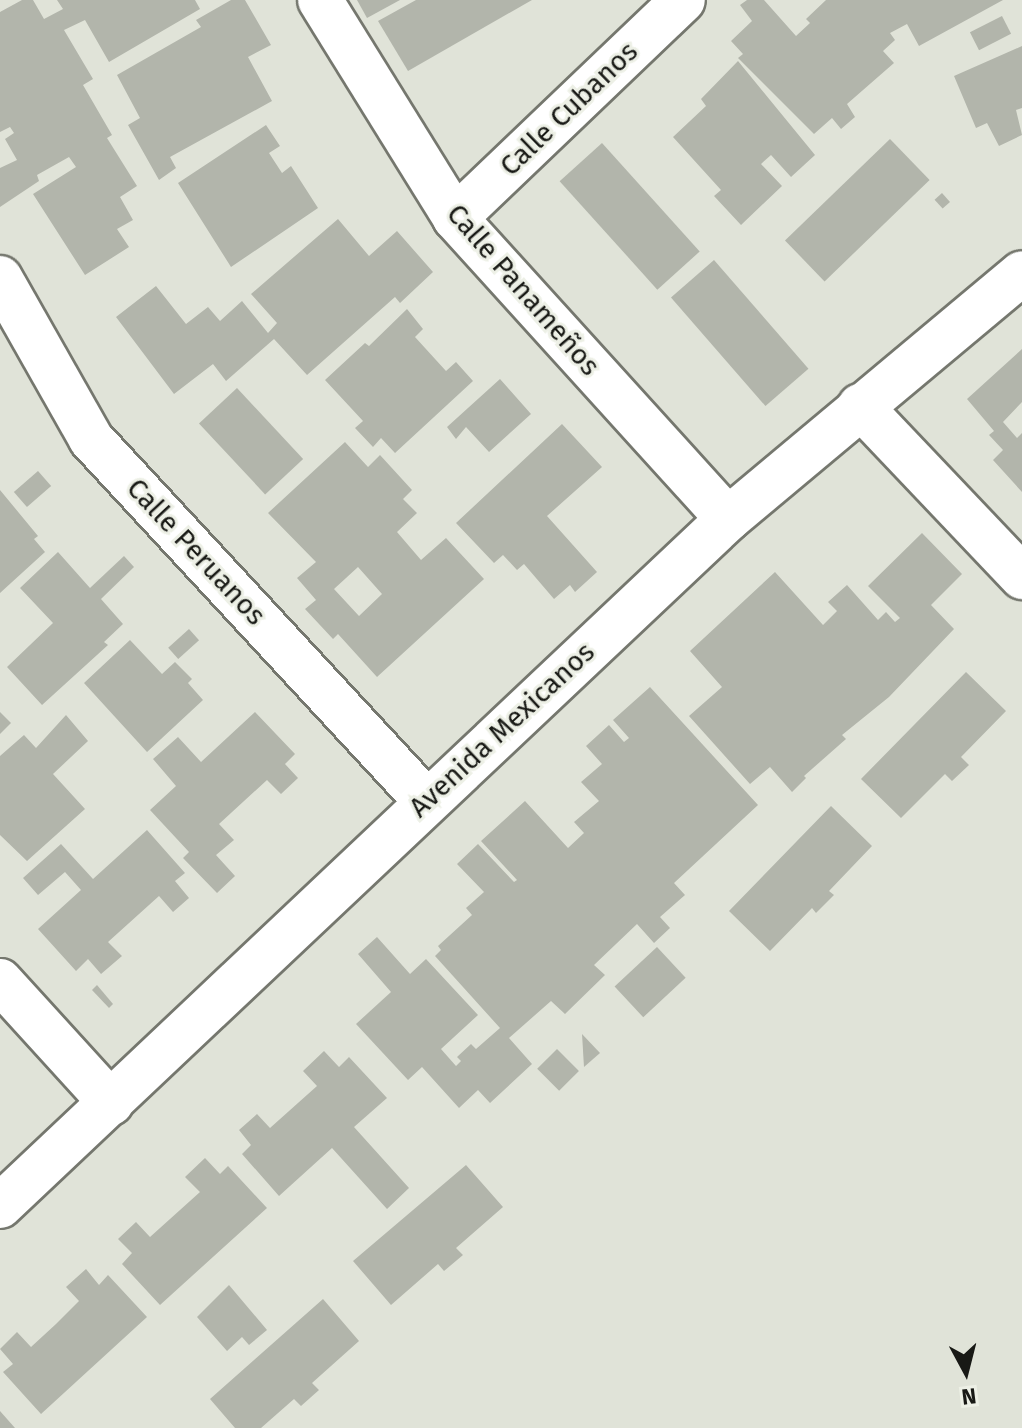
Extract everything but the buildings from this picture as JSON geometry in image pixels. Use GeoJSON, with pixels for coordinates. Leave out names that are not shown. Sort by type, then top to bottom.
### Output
{"type":"FeatureCollection","features":[{"type":"Feature","properties":{"kind":"street","name":"Calle Panameños"},"geometry":{"type":"LineString","coordinates":[[320,0],[455,218],[728,519]]}},
{"type":"Feature","properties":{"kind":"street","name":"Calle Cubanos"},"geometry":{"type":"LineString","coordinates":[[455,218],[683,0]]}},
{"type":"Feature","properties":{"kind":"street","name":"Avenida Mexicanos"},"geometry":{"type":"LineString","coordinates":[[0,1206],[728,519],[1022,273]]}},
{"type":"Feature","properties":{"kind":"street","name":"Calle Peruanos"},"geometry":{"type":"LineString","coordinates":[[0,278],[91,439],[426,801]]}},
{"type":"Feature","properties":{"kind":"street"},"geometry":{"type":"LineString","coordinates":[[860,406],[1022,577]]}},
{"type":"Feature","properties":{"kind":"street"},"geometry":{"type":"LineString","coordinates":[[0,981],[111,1103]]}}]}
